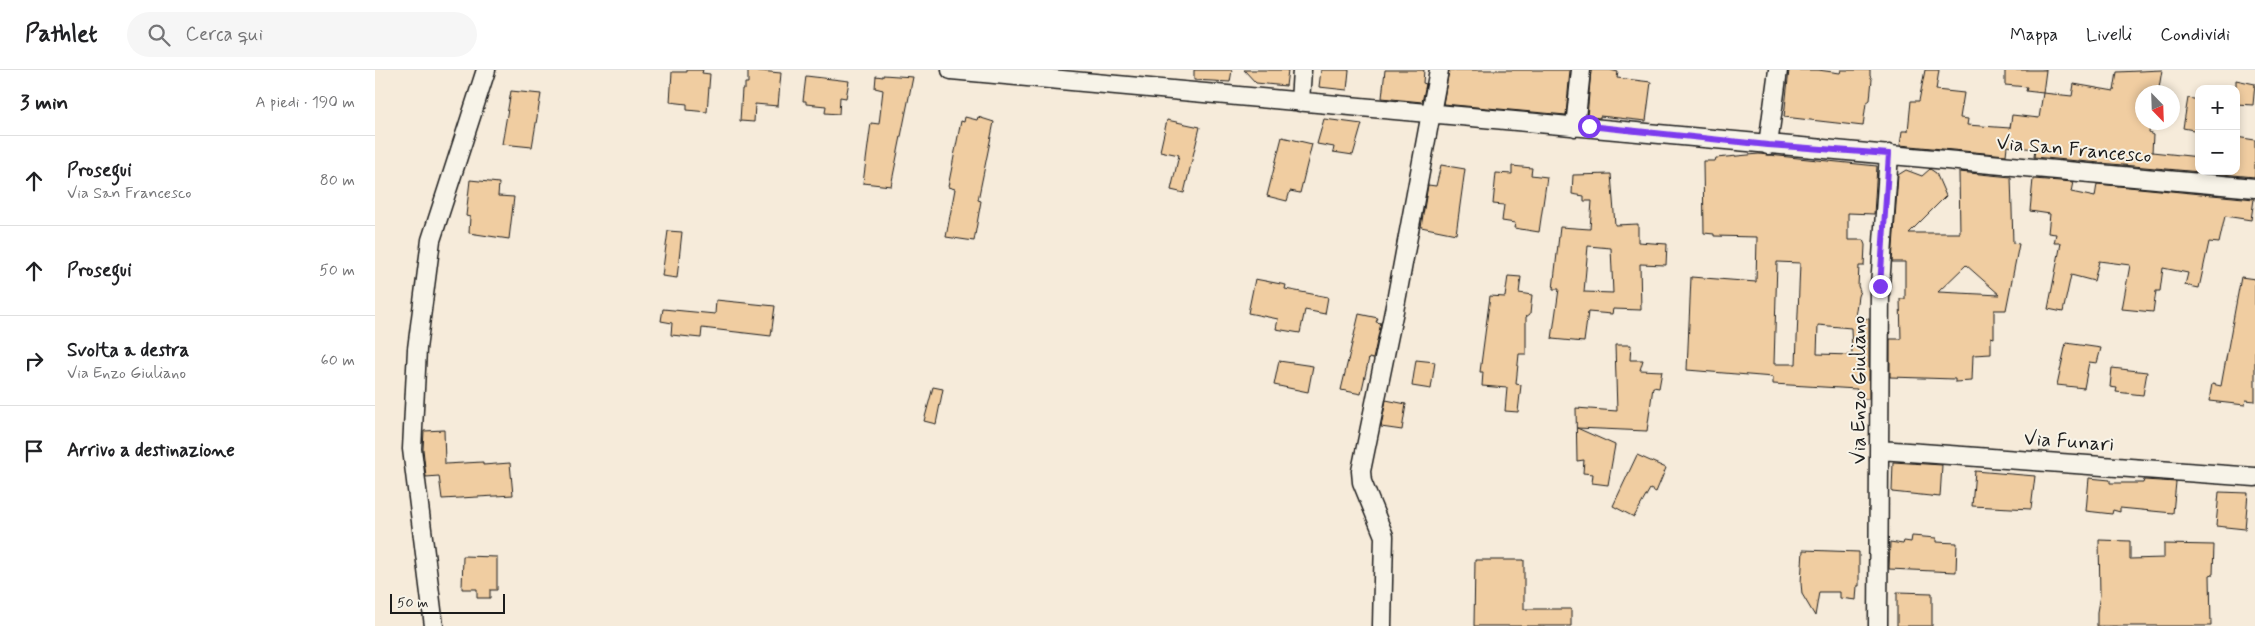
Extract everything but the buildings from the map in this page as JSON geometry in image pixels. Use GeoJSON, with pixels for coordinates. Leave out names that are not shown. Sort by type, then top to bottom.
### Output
{"type":"FeatureCollection","features":[{"type":"Feature","properties":{"kind":"street"},"geometry":{"type":"LineString","coordinates":[[434,626],[412,449],[417,348],[431,240],[486,70]]}},
{"type":"Feature","properties":{"kind":"street"},"geometry":{"type":"LineString","coordinates":[[951,70],[1768,145],[1777,70]]}},
{"type":"Feature","properties":{"kind":"street"},"geometry":{"type":"LineString","coordinates":[[1299,102],[1302,70]]}},
{"type":"Feature","properties":{"kind":"street"},"geometry":{"type":"LineString","coordinates":[[1383,626],[1384,536],[1362,482],[1361,471],[1397,302],[1439,70]]}},
{"type":"Feature","properties":{"kind":"street"},"geometry":{"type":"LineString","coordinates":[[1575,126],[1581,70]]}},
{"type":"Feature","properties":{"kind":"street","name":"Via San Francesco"},"geometry":{"type":"LineString","coordinates":[[1768,145],[1889,154],[2255,188]]}},
{"type":"Feature","properties":{"kind":"street","name":"Via Enzo Giuliano"},"geometry":{"type":"LineString","coordinates":[[1879,626],[1880,286],[1889,154]]}},
{"type":"Feature","properties":{"kind":"street","name":"Via Funari"},"geometry":{"type":"LineString","coordinates":[[1880,450],[2255,477]]}},
{"type":"Feature","properties":{"kind":"route"},"geometry":{"type":"LineString","coordinates":[[1589,126],[1768,145],[1889,154],[1880,286]]}}]}
